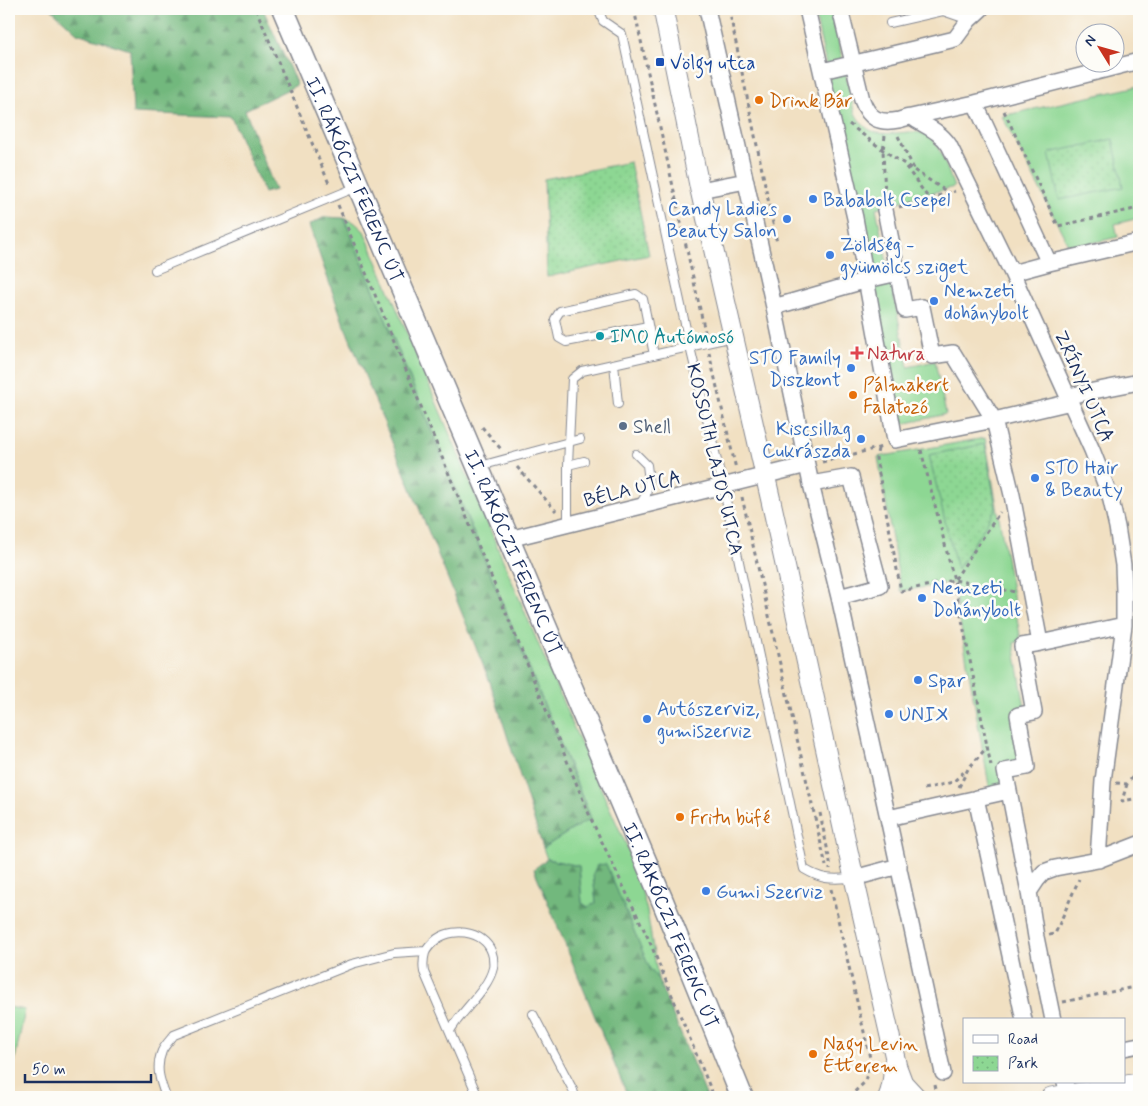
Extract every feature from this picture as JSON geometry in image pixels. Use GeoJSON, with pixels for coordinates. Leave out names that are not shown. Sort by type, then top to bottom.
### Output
{"type":"FeatureCollection","features":[{"type":"Feature","properties":{"kind":"main road","name":"II. RÁKÓCZI FERENC ÚT"},"geometry":{"type":"LineString","coordinates":[[283,9],[663,902],[742,1097]]}},
{"type":"Feature","properties":{"kind":"street"},"geometry":{"type":"LineString","coordinates":[[663,9],[700,190],[897,1067],[907,1089],[916,1097]]}},
{"type":"Feature","properties":{"kind":"street"},"geometry":{"type":"LineString","coordinates":[[707,9],[774,307],[813,464],[811,484],[839,597],[943,1073]]}},
{"type":"Feature","properties":{"kind":"street"},"geometry":{"type":"LineString","coordinates":[[807,9],[855,218],[895,440],[994,420],[1139,382]]}},
{"type":"Feature","properties":{"kind":"street"},"geometry":{"type":"LineString","coordinates":[[840,9],[865,108],[869,114],[886,125],[911,117],[975,103],[1139,61]]}},
{"type":"Feature","properties":{"kind":"street"},"geometry":{"type":"LineString","coordinates":[[822,71],[955,40],[969,20],[982,9]]}},
{"type":"Feature","properties":{"kind":"street"},"geometry":{"type":"LineString","coordinates":[[975,103],[1049,264]]}},
{"type":"Feature","properties":{"kind":"street","name":"ZRÍNYI UTCA"},"geometry":{"type":"LineString","coordinates":[[911,117],[939,133],[949,145],[1012,273],[1100,467],[1110,496],[1117,527],[1122,566],[1124,625],[1092,860]]}},
{"type":"Feature","properties":{"kind":"street"},"geometry":{"type":"LineString","coordinates":[[700,190],[746,181]]}},
{"type":"Feature","properties":{"kind":"street"},"geometry":{"type":"LineString","coordinates":[[885,210],[905,310],[922,307],[932,356],[953,353],[994,420],[1012,494],[1040,643]]}},
{"type":"Feature","properties":{"kind":"street"},"geometry":{"type":"LineString","coordinates":[[1012,273],[1139,242]]}},
{"type":"Feature","properties":{"kind":"street"},"geometry":{"type":"LineString","coordinates":[[774,307],[898,273]]}},
{"type":"Feature","properties":{"kind":"street","name":"BÉLA UTCA"},"geometry":{"type":"LineString","coordinates":[[509,538],[813,464]]}},
{"type":"Feature","properties":{"kind":"street"},"geometry":{"type":"LineString","coordinates":[[811,484],[851,477],[880,586],[839,597]]}},
{"type":"Feature","properties":{"kind":"street"},"geometry":{"type":"LineString","coordinates":[[1052,1012],[1036,937],[1029,892],[1003,792],[1005,771],[1027,767],[1018,715],[1034,712],[1022,646],[1124,625]]}},
{"type":"Feature","properties":{"kind":"street"},"geometry":{"type":"LineString","coordinates":[[888,818],[1003,792]]}},
{"type":"Feature","properties":{"kind":"street"},"geometry":{"type":"LineString","coordinates":[[976,798],[1024,1018]]}},
{"type":"Feature","properties":{"kind":"street"},"geometry":{"type":"LineString","coordinates":[[1029,892],[1036,880],[1044,872],[1092,860],[1139,844]]}},
{"type":"Feature","properties":{"kind":"street"},"geometry":{"type":"LineString","coordinates":[[854,878],[899,866]]}},
{"type":"Feature","properties":{"kind":"street"},"geometry":{"type":"LineString","coordinates":[[1126,1048],[1139,1045]]}},
{"type":"Feature","properties":{"kind":"street"},"geometry":{"type":"LineString","coordinates":[[888,1097],[893,1078],[895,1056]]}},
{"type":"Feature","properties":{"kind":"street"},"geometry":{"type":"LineString","coordinates":[[1061,1091],[1139,1083]]}},
{"type":"Feature","properties":{"kind":"lane","name":"KOSSUTH LAJOS UTCA"},"geometry":{"type":"LineString","coordinates":[[598,9],[603,21],[622,34],[690,347],[723,486],[804,869],[816,876],[829,879],[854,878]]}},
{"type":"Feature","properties":{"kind":"lane"},"geometry":{"type":"LineString","coordinates":[[890,23],[943,11],[969,20]]}},
{"type":"Feature","properties":{"kind":"lane"},"geometry":{"type":"LineString","coordinates":[[155,270],[358,187]]}},
{"type":"Feature","properties":{"kind":"lane"},"geometry":{"type":"LineString","coordinates":[[648,326],[566,342],[559,338],[555,319],[560,311],[636,294],[643,299],[654,354]]}},
{"type":"Feature","properties":{"kind":"lane"},"geometry":{"type":"LineString","coordinates":[[568,524],[568,465],[572,379],[582,370],[733,337]]}},
{"type":"Feature","properties":{"kind":"lane"},"geometry":{"type":"LineString","coordinates":[[614,364],[618,404]]}},
{"type":"Feature","properties":{"kind":"lane"},"geometry":{"type":"LineString","coordinates":[[478,466],[580,439]]}},
{"type":"Feature","properties":{"kind":"lane"},"geometry":{"type":"LineString","coordinates":[[636,454],[647,465],[649,481],[646,495],[639,507]]}},
{"type":"Feature","properties":{"kind":"lane"},"geometry":{"type":"LineString","coordinates":[[568,465],[584,461]]}},
{"type":"Feature","properties":{"kind":"lane"},"geometry":{"type":"LineString","coordinates":[[450,1031],[479,993],[494,966],[492,952],[484,942],[472,934],[458,931],[442,935],[425,951],[424,972],[478,1097]]}},
{"type":"Feature","properties":{"kind":"lane"},"geometry":{"type":"LineString","coordinates":[[166,1097],[158,1067],[162,1050],[174,1036],[352,964],[394,952],[425,951]]}},
{"type":"Feature","properties":{"kind":"lane"},"geometry":{"type":"LineString","coordinates":[[533,1014],[573,1090],[574,1097]]}},
{"type":"Feature","properties":{"kind":"path"},"geometry":{"type":"LineString","coordinates":[[256,9],[591,819],[649,940],[714,1097]]}},
{"type":"Feature","properties":{"kind":"path"},"geometry":{"type":"LineString","coordinates":[[634,9],[707,343],[870,1058],[865,1082],[849,1097]]}},
{"type":"Feature","properties":{"kind":"path"},"geometry":{"type":"LineString","coordinates":[[728,9],[778,243]]}},
{"type":"Feature","properties":{"kind":"path"},"geometry":{"type":"LineString","coordinates":[[998,97],[1058,226],[1139,208]]}},
{"type":"Feature","properties":{"kind":"path"},"geometry":{"type":"LineString","coordinates":[[831,111],[884,150],[949,193]]}},
{"type":"Feature","properties":{"kind":"path"},"geometry":{"type":"LineString","coordinates":[[915,171],[894,128],[886,125],[884,150],[885,210],[959,190]]}},
{"type":"Feature","properties":{"kind":"path"},"geometry":{"type":"LineString","coordinates":[[903,163],[929,199]]}},
{"type":"Feature","properties":{"kind":"path"},"geometry":{"type":"LineString","coordinates":[[479,424],[568,524]]}},
{"type":"Feature","properties":{"kind":"path"},"geometry":{"type":"LineString","coordinates":[[917,436],[954,580],[987,746],[1003,792]]}},
{"type":"Feature","properties":{"kind":"path"},"geometry":{"type":"LineString","coordinates":[[813,464],[888,446],[895,440]]}},
{"type":"Feature","properties":{"kind":"path"},"geometry":{"type":"LineString","coordinates":[[878,448],[876,458],[902,590],[954,580],[1031,595]]}},
{"type":"Feature","properties":{"kind":"path"},"geometry":{"type":"LineString","coordinates":[[954,580],[1012,494]]}},
{"type":"Feature","properties":{"kind":"path"},"geometry":{"type":"LineString","coordinates":[[950,804],[968,770],[987,746]]}},
{"type":"Feature","properties":{"kind":"path"},"geometry":{"type":"LineString","coordinates":[[1139,769],[1127,784],[1122,802],[1139,798]]}},
{"type":"Feature","properties":{"kind":"path"},"geometry":{"type":"LineString","coordinates":[[924,790],[953,782],[968,770]]}},
{"type":"Feature","properties":{"kind":"path"},"geometry":{"type":"LineString","coordinates":[[1103,782],[1127,784]]}},
{"type":"Feature","properties":{"kind":"path"},"geometry":{"type":"LineString","coordinates":[[1036,937],[1055,934],[1092,860]]}},
{"type":"Feature","properties":{"kind":"path"},"geometry":{"type":"LineString","coordinates":[[1052,1012],[1139,986]]}},
{"type":"Feature","properties":{"kind":"green space"},"geometry":{"type":"Polygon","coordinates":[[[51,9],[263,9],[297,85],[245,110],[275,190],[264,193],[231,117],[133,113],[130,50],[77,33],[51,9]]]}},
{"type":"Feature","properties":{"kind":"green space"},"geometry":{"type":"Polygon","coordinates":[[[814,9],[831,9],[854,111],[859,120],[870,130],[877,132],[917,132],[928,136],[937,146],[954,187],[876,208],[908,367],[935,361],[946,414],[903,424],[814,9]]]}},
{"type":"Feature","properties":{"kind":"green space"},"geometry":{"type":"Polygon","coordinates":[[[1139,86],[1139,218],[1115,224],[1118,237],[1070,248],[1002,116],[1139,86]]]}},
{"type":"Feature","properties":{"kind":"green space"},"geometry":{"type":"Polygon","coordinates":[[[1113,139],[1123,187],[1059,200],[1049,153],[1113,139]]]}},
{"type":"Feature","properties":{"kind":"green space"},"geometry":{"type":"Polygon","coordinates":[[[630,162],[649,255],[547,277],[544,179],[630,162]]]}},
{"type":"Feature","properties":{"kind":"green space"},"geometry":{"type":"Polygon","coordinates":[[[325,217],[344,218],[591,819],[543,848],[490,682],[343,322],[309,225],[325,217]]]}},
{"type":"Feature","properties":{"kind":"green space"},"geometry":{"type":"Polygon","coordinates":[[[344,218],[354,222],[364,231],[576,733],[634,862],[647,911],[658,979],[650,969],[597,865],[593,874],[596,903],[588,907],[582,903],[579,866],[547,859],[543,848],[591,818],[344,218]]]}},
{"type":"Feature","properties":{"kind":"green space"},"geometry":{"type":"Polygon","coordinates":[[[985,438],[1021,641],[1014,643],[1025,708],[1023,762],[1004,788],[990,791],[953,583],[901,591],[878,457],[985,438]]]}},
{"type":"Feature","properties":{"kind":"green space"},"geometry":{"type":"Polygon","coordinates":[[[985,444],[996,508],[957,570],[929,455],[985,444]]]}},
{"type":"Feature","properties":{"kind":"green space"},"geometry":{"type":"Polygon","coordinates":[[[547,859],[579,866],[582,903],[588,907],[596,903],[593,874],[597,865],[606,864],[650,969],[658,979],[707,1097],[628,1097],[534,869],[547,859]]]}},
{"type":"Feature","properties":{"kind":"green space"},"geometry":{"type":"Polygon","coordinates":[[[9,1007],[25,1010],[12,1074],[9,1073],[9,1007]]]}},
{"type":"Feature","properties":{"kind":"place","name":"Völgy utca"},"geometry":{"type":"Point","coordinates":[660,62]}},
{"type":"Feature","properties":{"kind":"place","name":"Drink Bár"},"geometry":{"type":"Point","coordinates":[759,100]}},
{"type":"Feature","properties":{"kind":"place","name":"Bababolt Csepel"},"geometry":{"type":"Point","coordinates":[813,199]}},
{"type":"Feature","properties":{"kind":"place","name":"Candy Ladies Beauty Salon"},"geometry":{"type":"Point","coordinates":[787,219]}},
{"type":"Feature","properties":{"kind":"place","name":"Zöldség - gyümölcs sziget"},"geometry":{"type":"Point","coordinates":[830,255]}},
{"type":"Feature","properties":{"kind":"place","name":"Nemzeti dohánybolt"},"geometry":{"type":"Point","coordinates":[934,301]}},
{"type":"Feature","properties":{"kind":"place","name":"IMO Autómosó"},"geometry":{"type":"Point","coordinates":[600,336]}},
{"type":"Feature","properties":{"kind":"place","name":"Natura"},"geometry":{"type":"Point","coordinates":[857,353]}},
{"type":"Feature","properties":{"kind":"place","name":"STO Family Diszkont"},"geometry":{"type":"Point","coordinates":[851,368]}},
{"type":"Feature","properties":{"kind":"place","name":"Pálmakert Falatozó"},"geometry":{"type":"Point","coordinates":[853,395]}},
{"type":"Feature","properties":{"kind":"place","name":"Shell"},"geometry":{"type":"Point","coordinates":[623,426]}},
{"type":"Feature","properties":{"kind":"place","name":"Kiscsillag Cukrászda"},"geometry":{"type":"Point","coordinates":[861,439]}},
{"type":"Feature","properties":{"kind":"place","name":"STO Hair & Beauty"},"geometry":{"type":"Point","coordinates":[1035,478]}},
{"type":"Feature","properties":{"kind":"place","name":"Nemzeti Dohánybolt"},"geometry":{"type":"Point","coordinates":[922,598]}},
{"type":"Feature","properties":{"kind":"place","name":"Spar"},"geometry":{"type":"Point","coordinates":[918,680]}},
{"type":"Feature","properties":{"kind":"place","name":"UNIX"},"geometry":{"type":"Point","coordinates":[889,714]}},
{"type":"Feature","properties":{"kind":"place","name":"Autószerviz, gumiszerviz"},"geometry":{"type":"Point","coordinates":[647,719]}},
{"type":"Feature","properties":{"kind":"place","name":"Fritu büfé"},"geometry":{"type":"Point","coordinates":[680,817]}},
{"type":"Feature","properties":{"kind":"place","name":"Gumi Szerviz"},"geometry":{"type":"Point","coordinates":[706,891]}},
{"type":"Feature","properties":{"kind":"place","name":"Nagy Levin Étterem"},"geometry":{"type":"Point","coordinates":[813,1054]}}]}
